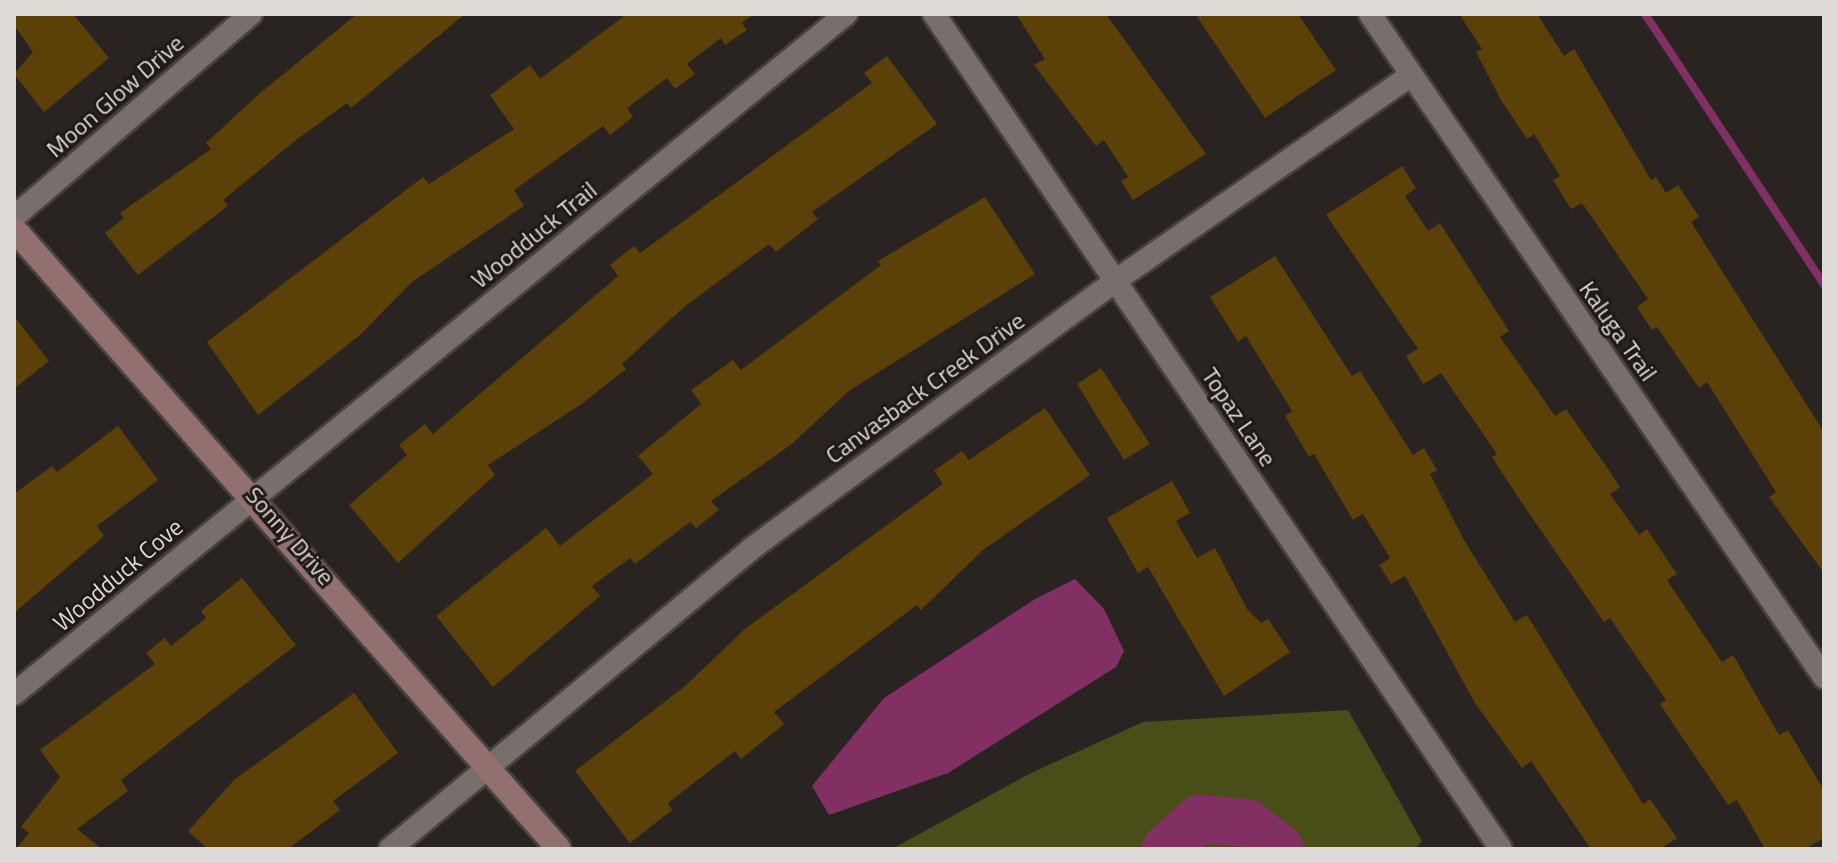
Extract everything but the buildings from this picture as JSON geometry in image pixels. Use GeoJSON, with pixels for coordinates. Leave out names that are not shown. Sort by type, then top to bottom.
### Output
{"type":"FeatureCollection","features":[{"type":"Feature","properties":{"kind":"street","name":"Moon Glow Drive"},"geometry":{"type":"LineString","coordinates":[[14,217],[251,14]]}},
{"type":"Feature","properties":{"kind":"street","name":"Woodduck Trail"},"geometry":{"type":"LineString","coordinates":[[255,496],[846,14]]}},
{"type":"Feature","properties":{"kind":"street","name":"Topaz Lane"},"geometry":{"type":"LineString","coordinates":[[934,14],[1501,849]]}},
{"type":"Feature","properties":{"kind":"street","name":"Kaluga Trail"},"geometry":{"type":"LineString","coordinates":[[1370,14],[1824,677]]}},
{"type":"Feature","properties":{"kind":"street","name":"Canvasback Creek Drive"},"geometry":{"type":"LineString","coordinates":[[390,849],[752,548],[1115,281],[1410,76]]}},
{"type":"Feature","properties":{"kind":"street","name":"Sonny Drive"},"geometry":{"type":"LineString","coordinates":[[14,229],[255,496],[559,849]]}},
{"type":"Feature","properties":{"kind":"street","name":"Woodduck Cove"},"geometry":{"type":"LineString","coordinates":[[14,694],[255,496]]}},
{"type":"Feature","properties":{"kind":"green space"},"geometry":{"type":"Polygon","coordinates":[[[1348,710],[1422,841],[1416,849],[892,849],[1031,773],[1143,722],[1348,710]]]}},
{"type":"Feature","properties":{"kind":"shaded area"},"geometry":{"type":"Polygon","coordinates":[[[1075,579],[1104,609],[1124,651],[1116,667],[948,773],[829,815],[812,786],[884,698],[1035,599],[1075,579]]]}},
{"type":"Feature","properties":{"kind":"waterway"},"geometry":{"type":"LineString","coordinates":[[1645,14],[1824,284]]}},
{"type":"Feature","properties":{"kind":"waterway"},"geometry":{"type":"LineString","coordinates":[[1166,849],[1199,819],[1247,823],[1280,849]]}}]}
